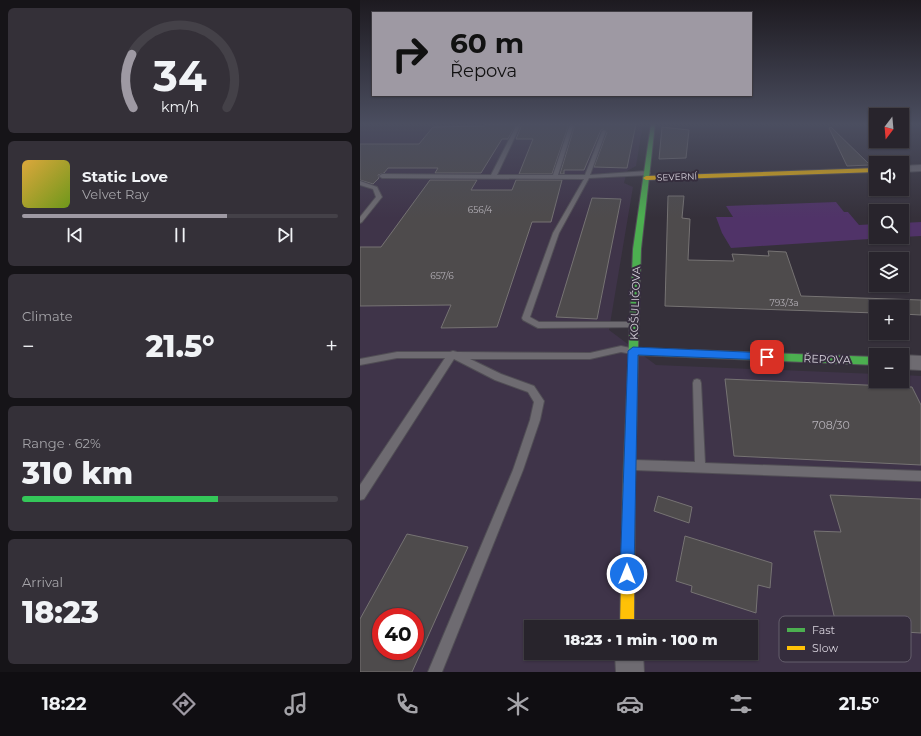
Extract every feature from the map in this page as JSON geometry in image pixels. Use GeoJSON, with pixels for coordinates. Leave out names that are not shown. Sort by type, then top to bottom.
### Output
{"type":"FeatureCollection","features":[{"type":"Feature","properties":{"kind":"street","name":"KOŠULIČOVA"},"geometry":{"type":"LineString","coordinates":[[627,620],[629,465],[637,249],[649,155]]}},
{"type":"Feature","properties":{"kind":"street"},"geometry":{"type":"LineString","coordinates":[[909,169],[921,168]]}},
{"type":"Feature","properties":{"kind":"street","name":"SEVERNÍ"},"geometry":{"type":"LineString","coordinates":[[647,176],[869,170]]}},
{"type":"Feature","properties":{"kind":"street","name":"ŘEPOVA"},"geometry":{"type":"LineString","coordinates":[[633,351],[869,361]]}},
{"type":"Feature","properties":{"kind":"street"},"geometry":{"type":"LineString","coordinates":[[909,362],[921,362]]}},
{"type":"Feature","properties":{"kind":"street"},"geometry":{"type":"LineString","coordinates":[[629,660],[630,672]]}},
{"type":"Feature","properties":{"kind":"lane"},"geometry":{"type":"LineString","coordinates":[[492,177],[503,155]]}},
{"type":"Feature","properties":{"kind":"lane"},"geometry":{"type":"LineString","coordinates":[[555,177],[562,155]]}},
{"type":"Feature","properties":{"kind":"lane"},"geometry":{"type":"LineString","coordinates":[[595,155],[587,177],[556,233],[526,318],[538,325],[634,325]]}},
{"type":"Feature","properties":{"kind":"lane"},"geometry":{"type":"LineString","coordinates":[[382,176],[647,176]]}},
{"type":"Feature","properties":{"kind":"lane"},"geometry":{"type":"LineString","coordinates":[[360,183],[374,188],[379,197],[360,221]]}},
{"type":"Feature","properties":{"kind":"lane"},"geometry":{"type":"LineString","coordinates":[[360,362],[397,355],[453,354],[590,356],[621,349],[633,351]]}},
{"type":"Feature","properties":{"kind":"lane"},"geometry":{"type":"LineString","coordinates":[[360,495],[453,354]]}},
{"type":"Feature","properties":{"kind":"lane"},"geometry":{"type":"LineString","coordinates":[[435,672],[518,470],[535,420],[539,401],[531,389],[498,377],[453,354]]}},
{"type":"Feature","properties":{"kind":"lane"},"geometry":{"type":"LineString","coordinates":[[697,383],[700,468]]}},
{"type":"Feature","properties":{"kind":"lane"},"geometry":{"type":"LineString","coordinates":[[629,465],[921,476]]}},
{"type":"Feature","properties":{"kind":"shaded area"},"geometry":{"type":"Polygon","coordinates":[[[360,155],[638,155],[636,166],[627,171],[624,183],[633,187],[609,330],[656,365],[869,374],[869,388],[909,388],[909,375],[921,376],[921,672],[360,672],[360,155]]]}},
{"type":"Feature","properties":{"kind":"shaded area"},"geometry":{"type":"Polygon","coordinates":[[[836,202],[844,212],[848,212],[859,225],[869,224],[869,239],[731,248],[722,233],[716,217],[733,217],[726,206],[836,202]]]}},
{"type":"Feature","properties":{"kind":"shaded area"},"geometry":{"type":"Polygon","coordinates":[[[921,222],[921,236],[909,237],[909,223],[921,222]]]}},
{"type":"Feature","properties":{"kind":"building"},"geometry":{"type":"Polygon","coordinates":[[[360,155],[492,155],[481,173],[435,173],[438,168],[388,168],[384,173],[378,175],[379,178],[373,184],[360,180],[360,155]]]}},
{"type":"Feature","properties":{"kind":"building"},"geometry":{"type":"Polygon","coordinates":[[[526,155],[558,155],[552,174],[519,174],[526,155]]]}},
{"type":"Feature","properties":{"kind":"building"},"geometry":{"type":"Polygon","coordinates":[[[566,155],[590,155],[584,170],[564,170],[564,174],[560,174],[566,155]]]}},
{"type":"Feature","properties":{"kind":"building"},"geometry":{"type":"Polygon","coordinates":[[[598,155],[630,155],[627,168],[594,167],[598,155]]]}},
{"type":"Feature","properties":{"kind":"building"},"geometry":{"type":"Polygon","coordinates":[[[659,155],[686,155],[686,158],[659,159],[659,155]]]}},
{"type":"Feature","properties":{"kind":"building"},"geometry":{"type":"Polygon","coordinates":[[[842,155],[860,155],[869,165],[847,166],[842,155]]]}},
{"type":"Feature","properties":{"kind":"building"},"geometry":{"type":"Polygon","coordinates":[[[430,180],[477,180],[471,190],[512,190],[516,180],[562,180],[551,222],[532,222],[497,327],[441,328],[451,305],[360,306],[360,247],[381,247],[430,180]]]}},
{"type":"Feature","properties":{"kind":"building"},"geometry":{"type":"Polygon","coordinates":[[[668,196],[684,196],[682,218],[690,219],[688,260],[734,261],[732,254],[769,256],[768,251],[786,252],[801,296],[921,300],[921,315],[909,314],[909,300],[869,300],[869,313],[665,306],[668,196]]]}},
{"type":"Feature","properties":{"kind":"building"},"geometry":{"type":"Polygon","coordinates":[[[592,198],[621,199],[597,319],[556,317],[592,198]]]}},
{"type":"Feature","properties":{"kind":"building"},"geometry":{"type":"Polygon","coordinates":[[[725,379],[869,385],[869,388],[912,387],[921,405],[921,465],[734,456],[725,379]]]}},
{"type":"Feature","properties":{"kind":"building"},"geometry":{"type":"Polygon","coordinates":[[[830,495],[921,499],[921,633],[911,632],[911,616],[834,616],[814,531],[841,532],[830,495]]]}},
{"type":"Feature","properties":{"kind":"building"},"geometry":{"type":"Polygon","coordinates":[[[658,496],[692,507],[689,523],[654,511],[658,496]]]}},
{"type":"Feature","properties":{"kind":"building"},"geometry":{"type":"Polygon","coordinates":[[[407,534],[468,547],[424,645],[424,608],[372,608],[372,660],[417,660],[412,672],[360,672],[360,619],[407,534]]]}},
{"type":"Feature","properties":{"kind":"building"},"geometry":{"type":"Polygon","coordinates":[[[685,536],[772,563],[770,588],[758,585],[756,613],[691,592],[692,586],[676,581],[685,536]]]}},
{"type":"Feature","properties":{"kind":"traffic: fast"},"geometry":{"type":"LineString","coordinates":[[629,484],[637,249],[649,155]]}},
{"type":"Feature","properties":{"kind":"traffic: fast"},"geometry":{"type":"LineString","coordinates":[[633,351],[869,361]]}},
{"type":"Feature","properties":{"kind":"traffic: slow"},"geometry":{"type":"LineString","coordinates":[[646,178],[869,170]]}},
{"type":"Feature","properties":{"kind":"traffic: slow"},"geometry":{"type":"LineString","coordinates":[[627,620],[629,484]]}},
{"type":"Feature","properties":{"kind":"route"},"geometry":{"type":"LineString","coordinates":[[627,574],[633,351],[767,357]]}}]}
